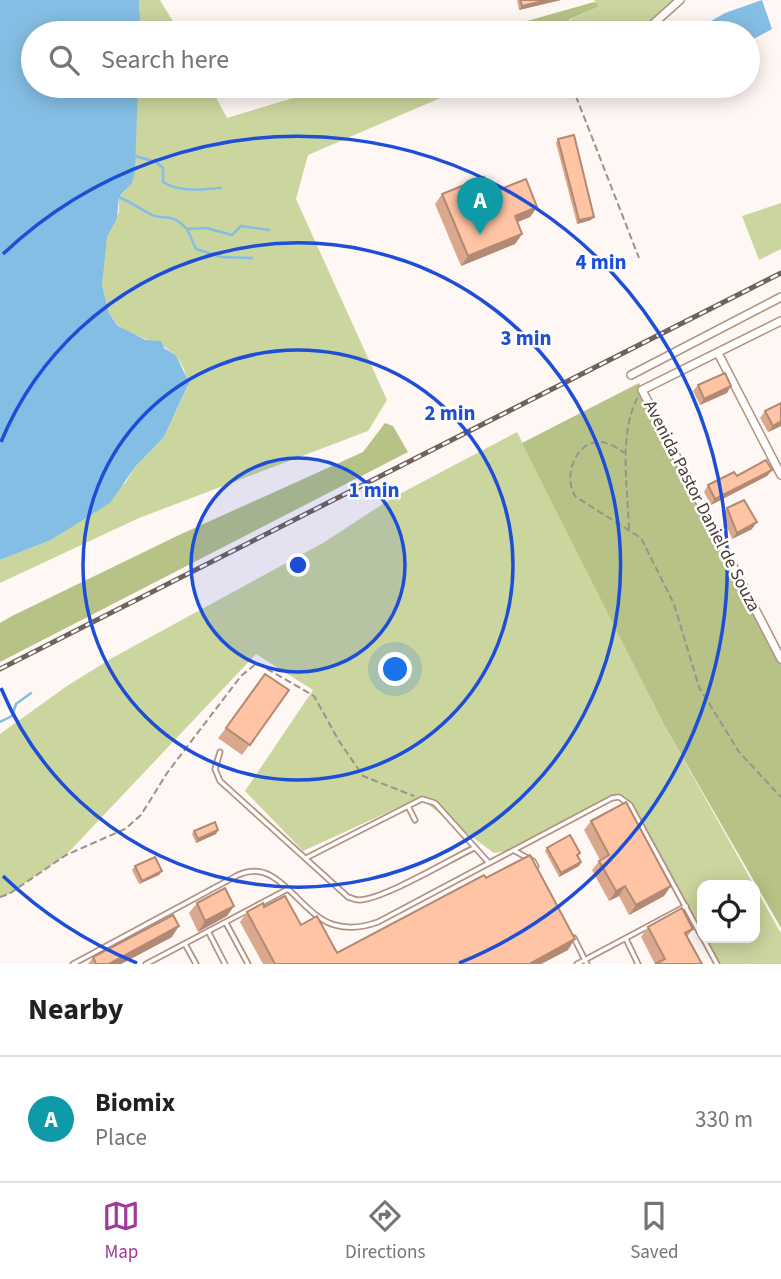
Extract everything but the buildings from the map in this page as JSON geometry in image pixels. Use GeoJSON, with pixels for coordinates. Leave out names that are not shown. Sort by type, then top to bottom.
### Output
{"type":"FeatureCollection","features":[{"type":"Feature","properties":{"kind":"street"},"geometry":{"type":"LineString","coordinates":[[656,21],[680,0]]}},
{"type":"Feature","properties":{"kind":"street"},"geometry":{"type":"LineString","coordinates":[[631,375],[781,298]]}},
{"type":"Feature","properties":{"kind":"street"},"geometry":{"type":"LineString","coordinates":[[642,390],[781,321]]}},
{"type":"Feature","properties":{"kind":"street"},"geometry":{"type":"LineString","coordinates":[[718,352],[781,475]]}},
{"type":"Feature","properties":{"kind":"street","name":"Avenida Pastor Daniel de Souza"},"geometry":{"type":"LineString","coordinates":[[642,390],[779,649],[781,659]]}},
{"type":"Feature","properties":{"kind":"lane"},"geometry":{"type":"LineString","coordinates":[[220,752],[215,769],[219,780],[348,897],[360,900],[388,890],[474,848]]}},
{"type":"Feature","properties":{"kind":"lane"},"geometry":{"type":"LineString","coordinates":[[73,964],[247,871],[256,869],[267,872],[314,915],[326,922],[337,926],[364,926],[378,922],[612,798],[619,797],[631,805],[697,926]]}},
{"type":"Feature","properties":{"kind":"lane"},"geometry":{"type":"LineString","coordinates":[[306,858],[422,799],[435,803],[490,864]]}},
{"type":"Feature","properties":{"kind":"lane"},"geometry":{"type":"LineString","coordinates":[[408,806],[415,820]]}},
{"type":"Feature","properties":{"kind":"lane"},"geometry":{"type":"LineString","coordinates":[[514,850],[533,861],[540,874]]}},
{"type":"Feature","properties":{"kind":"lane"},"geometry":{"type":"LineString","coordinates":[[146,964],[288,889]]}},
{"type":"Feature","properties":{"kind":"lane"},"geometry":{"type":"LineString","coordinates":[[577,964],[587,962],[686,906]]}},
{"type":"Feature","properties":{"kind":"lane"},"geometry":{"type":"LineString","coordinates":[[226,922],[248,964]]}},
{"type":"Feature","properties":{"kind":"lane"},"geometry":{"type":"LineString","coordinates":[[208,931],[225,964]]}},
{"type":"Feature","properties":{"kind":"lane"},"geometry":{"type":"LineString","coordinates":[[572,935],[587,962]]}},
{"type":"Feature","properties":{"kind":"lane"},"geometry":{"type":"LineString","coordinates":[[626,939],[638,964]]}},
{"type":"Feature","properties":{"kind":"lane"},"geometry":{"type":"LineString","coordinates":[[185,943],[196,964]]}},
{"type":"Feature","properties":{"kind":"lane"},"geometry":{"type":"LineString","coordinates":[[706,943],[717,964]]}},
{"type":"Feature","properties":{"kind":"path"},"geometry":{"type":"LineString","coordinates":[[577,98],[639,258]]}},
{"type":"Feature","properties":{"kind":"path"},"geometry":{"type":"LineString","coordinates":[[629,529],[626,454],[630,413],[642,390]]}},
{"type":"Feature","properties":{"kind":"path"},"geometry":{"type":"LineString","coordinates":[[626,454],[603,442],[596,442],[574,459],[570,477],[572,492],[641,538],[674,604],[699,687],[739,752],[781,797]]}},
{"type":"Feature","properties":{"kind":"green space"},"geometry":{"type":"Polygon","coordinates":[[[139,0],[160,0],[173,21],[140,21],[139,0]]]}},
{"type":"Feature","properties":{"kind":"green space"},"geometry":{"type":"Polygon","coordinates":[[[594,0],[680,0],[656,21],[570,21],[598,7],[594,0]]]}},
{"type":"Feature","properties":{"kind":"green space"},"geometry":{"type":"Polygon","coordinates":[[[594,2],[598,4],[598,7],[569,21],[527,21],[594,2]]]}},
{"type":"Feature","properties":{"kind":"green space"},"geometry":{"type":"Polygon","coordinates":[[[137,98],[216,98],[227,118],[293,98],[440,98],[308,155],[296,199],[387,400],[368,431],[139,518],[0,583],[0,560],[51,540],[92,513],[126,482],[135,467],[164,437],[188,386],[184,369],[176,355],[163,346],[121,329],[109,313],[102,285],[107,237],[119,212],[119,197],[129,184],[134,169],[137,98]]]}},
{"type":"Feature","properties":{"kind":"green space"},"geometry":{"type":"Polygon","coordinates":[[[781,203],[781,249],[759,260],[742,216],[781,203]]]}},
{"type":"Feature","properties":{"kind":"green space"},"geometry":{"type":"Polygon","coordinates":[[[639,383],[781,659],[781,928],[760,892],[760,880],[753,880],[664,725],[522,443],[639,383]]]}},
{"type":"Feature","properties":{"kind":"green space"},"geometry":{"type":"Polygon","coordinates":[[[385,423],[393,426],[408,452],[0,662],[0,623],[179,535],[363,452],[385,423]]]}},
{"type":"Feature","properties":{"kind":"green space"},"geometry":{"type":"Polygon","coordinates":[[[517,432],[664,725],[751,880],[697,880],[697,928],[630,805],[619,797],[612,798],[514,850],[494,853],[419,798],[303,851],[245,791],[313,690],[256,654],[66,855],[9,894],[0,897],[0,734],[112,658],[323,543],[392,498],[517,432]]]}},
{"type":"Feature","properties":{"kind":"green space"},"geometry":{"type":"Polygon","coordinates":[[[760,896],[781,933],[781,964],[717,964],[706,943],[760,943],[760,896]]]}},
{"type":"Feature","properties":{"kind":"water"},"geometry":{"type":"Polygon","coordinates":[[[0,0],[139,0],[140,21],[21,21],[21,98],[138,98],[135,172],[132,183],[119,197],[117,218],[107,237],[102,285],[109,313],[118,326],[146,340],[161,341],[164,348],[176,355],[189,383],[164,437],[135,467],[110,503],[51,540],[0,560],[0,0]]]}},
{"type":"Feature","properties":{"kind":"water"},"geometry":{"type":"Polygon","coordinates":[[[762,0],[772,29],[760,36],[760,21],[711,21],[725,13],[762,0]]]}},
{"type":"Feature","properties":{"kind":"waterway"},"geometry":{"type":"LineString","coordinates":[[135,156],[156,162],[163,168],[163,182],[177,188],[221,188]]}},
{"type":"Feature","properties":{"kind":"waterway"},"geometry":{"type":"LineString","coordinates":[[119,197],[155,216],[176,220],[187,229],[206,228],[232,235],[241,226],[269,230]]}},
{"type":"Feature","properties":{"kind":"waterway"},"geometry":{"type":"LineString","coordinates":[[187,229],[196,249],[222,257],[252,258]]}},
{"type":"Feature","properties":{"kind":"waterway"},"geometry":{"type":"LineString","coordinates":[[0,722],[12,716],[16,704],[31,693]]}},
{"type":"Feature","properties":{"kind":"railway"},"geometry":{"type":"LineString","coordinates":[[0,669],[781,273]]}},
{"type":"Feature","properties":{"kind":"place","name":"Biomix"},"geometry":{"type":"Point","coordinates":[480,235]}}]}
